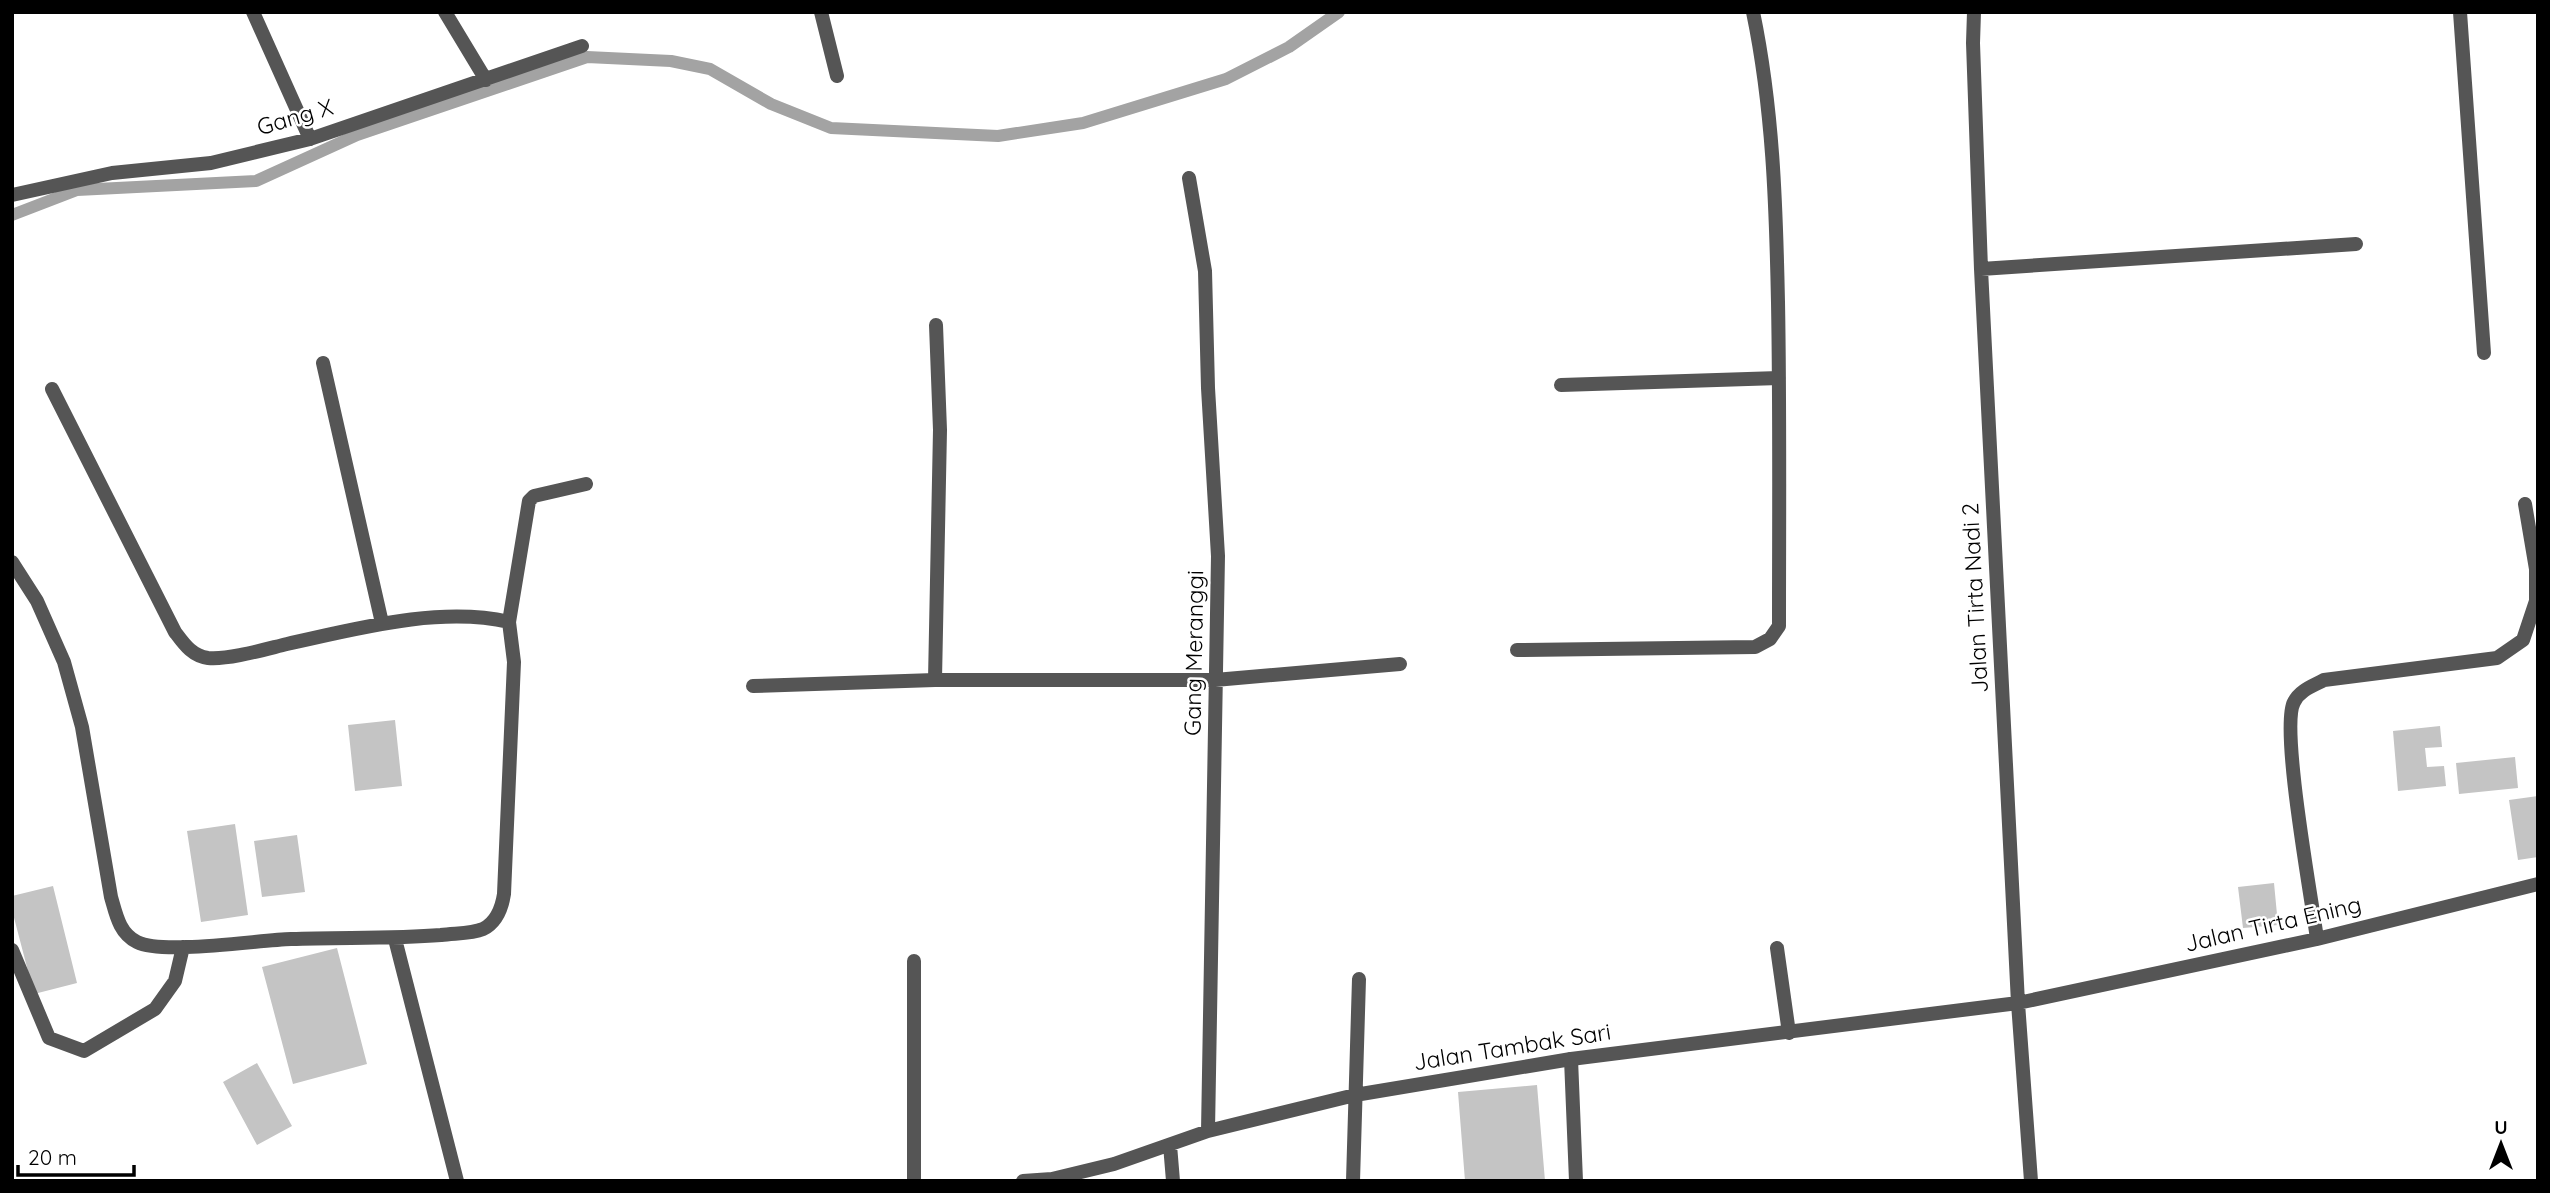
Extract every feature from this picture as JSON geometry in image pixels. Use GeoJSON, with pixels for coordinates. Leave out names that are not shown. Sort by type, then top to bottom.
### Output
{"type":"FeatureCollection","features":[{"type":"Feature","properties":{"kind":"street"},"geometry":{"type":"LineString","coordinates":[[253,12],[310,139]]}},
{"type":"Feature","properties":{"kind":"street"},"geometry":{"type":"LineString","coordinates":[[445,12],[486,80]]}},
{"type":"Feature","properties":{"kind":"street"},"geometry":{"type":"LineString","coordinates":[[821,12],[836,76]]}},
{"type":"Feature","properties":{"kind":"street"},"geometry":{"type":"LineString","coordinates":[[1517,650],[1755,647],[1770,639],[1779,626],[1776,200],[1765,67],[1753,12]]}},
{"type":"Feature","properties":{"kind":"street","name":"Jalan Tirta Nadi 2"},"geometry":{"type":"LineString","coordinates":[[1974,12],[1981,269],[2018,1003],[2031,1181]]}},
{"type":"Feature","properties":{"kind":"street"},"geometry":{"type":"LineString","coordinates":[[2460,12],[2484,354]]}},
{"type":"Feature","properties":{"kind":"street","name":"Gang X"},"geometry":{"type":"LineString","coordinates":[[12,195],[112,173],[211,163],[310,139],[582,46]]}},
{"type":"Feature","properties":{"kind":"street","name":"Gang Meranggi"},"geometry":{"type":"LineString","coordinates":[[1189,178],[1205,271],[1208,388],[1219,556],[1208,1131]]}},
{"type":"Feature","properties":{"kind":"street"},"geometry":{"type":"LineString","coordinates":[[1981,269],[2356,244]]}},
{"type":"Feature","properties":{"kind":"street"},"geometry":{"type":"LineString","coordinates":[[934,680],[940,430],[936,326]]}},
{"type":"Feature","properties":{"kind":"street"},"geometry":{"type":"LineString","coordinates":[[323,363],[382,623]]}},
{"type":"Feature","properties":{"kind":"street"},"geometry":{"type":"LineString","coordinates":[[1560,385],[1779,378]]}},
{"type":"Feature","properties":{"kind":"street"},"geometry":{"type":"LineString","coordinates":[[52,389],[175,632],[187,648],[208,658],[382,623],[469,617],[509,622]]}},
{"type":"Feature","properties":{"kind":"street"},"geometry":{"type":"LineString","coordinates":[[12,562],[37,601],[64,662],[82,727],[111,897],[120,924],[128,936],[139,943],[183,947],[292,939],[395,939],[467,932],[483,929],[494,921],[503,904],[514,662],[509,622],[529,502],[534,496],[586,484]]}},
{"type":"Feature","properties":{"kind":"street"},"geometry":{"type":"LineString","coordinates":[[2317,939],[2292,758],[2292,704],[2300,693],[2324,680],[2497,658],[2524,640],[2536,601],[2536,569],[2525,504]]}},
{"type":"Feature","properties":{"kind":"street"},"geometry":{"type":"LineString","coordinates":[[753,686],[934,680],[1215,680],[1400,664]]}},
{"type":"Feature","properties":{"kind":"street","name":"Jalan Tirta Ening"},"geometry":{"type":"LineString","coordinates":[[2018,1003],[2317,939],[2538,884]]}},
{"type":"Feature","properties":{"kind":"street"},"geometry":{"type":"LineString","coordinates":[[395,939],[457,1181]]}},
{"type":"Feature","properties":{"kind":"street"},"geometry":{"type":"LineString","coordinates":[[12,950],[49,1038],[84,1051],[155,1009],[175,981],[183,947]]}},
{"type":"Feature","properties":{"kind":"street"},"geometry":{"type":"LineString","coordinates":[[1777,948],[1789,1033]]}},
{"type":"Feature","properties":{"kind":"street"},"geometry":{"type":"LineString","coordinates":[[914,961],[914,1181]]}},
{"type":"Feature","properties":{"kind":"street"},"geometry":{"type":"LineString","coordinates":[[1353,1181],[1359,979]]}},
{"type":"Feature","properties":{"kind":"street","name":"Jalan Tambak Sari"},"geometry":{"type":"LineString","coordinates":[[1023,1181],[1052,1179],[1102,1167],[1208,1131],[1355,1095],[1571,1059],[2018,1003]]}},
{"type":"Feature","properties":{"kind":"street"},"geometry":{"type":"LineString","coordinates":[[1571,1059],[1576,1181]]}},
{"type":"Feature","properties":{"kind":"street"},"geometry":{"type":"LineString","coordinates":[[1170,1144],[1173,1181]]}},
{"type":"Feature","properties":{"kind":"building"},"geometry":{"type":"Polygon","coordinates":[[[395,720],[402,786],[355,791],[348,725],[395,720]]]}},
{"type":"Feature","properties":{"kind":"building"},"geometry":{"type":"Polygon","coordinates":[[[2440,726],[2442,747],[2425,748],[2427,767],[2444,766],[2446,786],[2398,791],[2393,731],[2440,726]]]}},
{"type":"Feature","properties":{"kind":"building"},"geometry":{"type":"Polygon","coordinates":[[[2515,757],[2518,788],[2459,794],[2456,763],[2515,757]]]}},
{"type":"Feature","properties":{"kind":"building"},"geometry":{"type":"Polygon","coordinates":[[[2538,796],[2538,857],[2518,860],[2509,800],[2538,796]]]}},
{"type":"Feature","properties":{"kind":"building"},"geometry":{"type":"Polygon","coordinates":[[[235,824],[248,915],[201,922],[187,831],[235,824]]]}},
{"type":"Feature","properties":{"kind":"building"},"geometry":{"type":"Polygon","coordinates":[[[297,835],[305,892],[262,897],[254,841],[297,835]]]}},
{"type":"Feature","properties":{"kind":"building"},"geometry":{"type":"Polygon","coordinates":[[[2274,883],[2278,925],[2243,928],[2238,887],[2274,883]]]}},
{"type":"Feature","properties":{"kind":"building"},"geometry":{"type":"Polygon","coordinates":[[[53,886],[77,983],[34,994],[12,910],[12,896],[53,886]]]}},
{"type":"Feature","properties":{"kind":"building"},"geometry":{"type":"Polygon","coordinates":[[[337,948],[367,1064],[293,1084],[262,967],[337,948]]]}},
{"type":"Feature","properties":{"kind":"building"},"geometry":{"type":"Polygon","coordinates":[[[257,1063],[292,1126],[257,1145],[223,1082],[257,1063]]]}},
{"type":"Feature","properties":{"kind":"building"},"geometry":{"type":"Polygon","coordinates":[[[1537,1085],[1545,1181],[1465,1181],[1458,1092],[1537,1085]]]}},
{"type":"Feature","properties":{"kind":"waterway"},"geometry":{"type":"LineString","coordinates":[[12,215],[77,190],[256,181],[357,135],[587,57],[671,61],[710,69],[771,104],[831,128],[998,136],[1083,123],[1226,79],[1289,47],[1339,12]]}}]}
